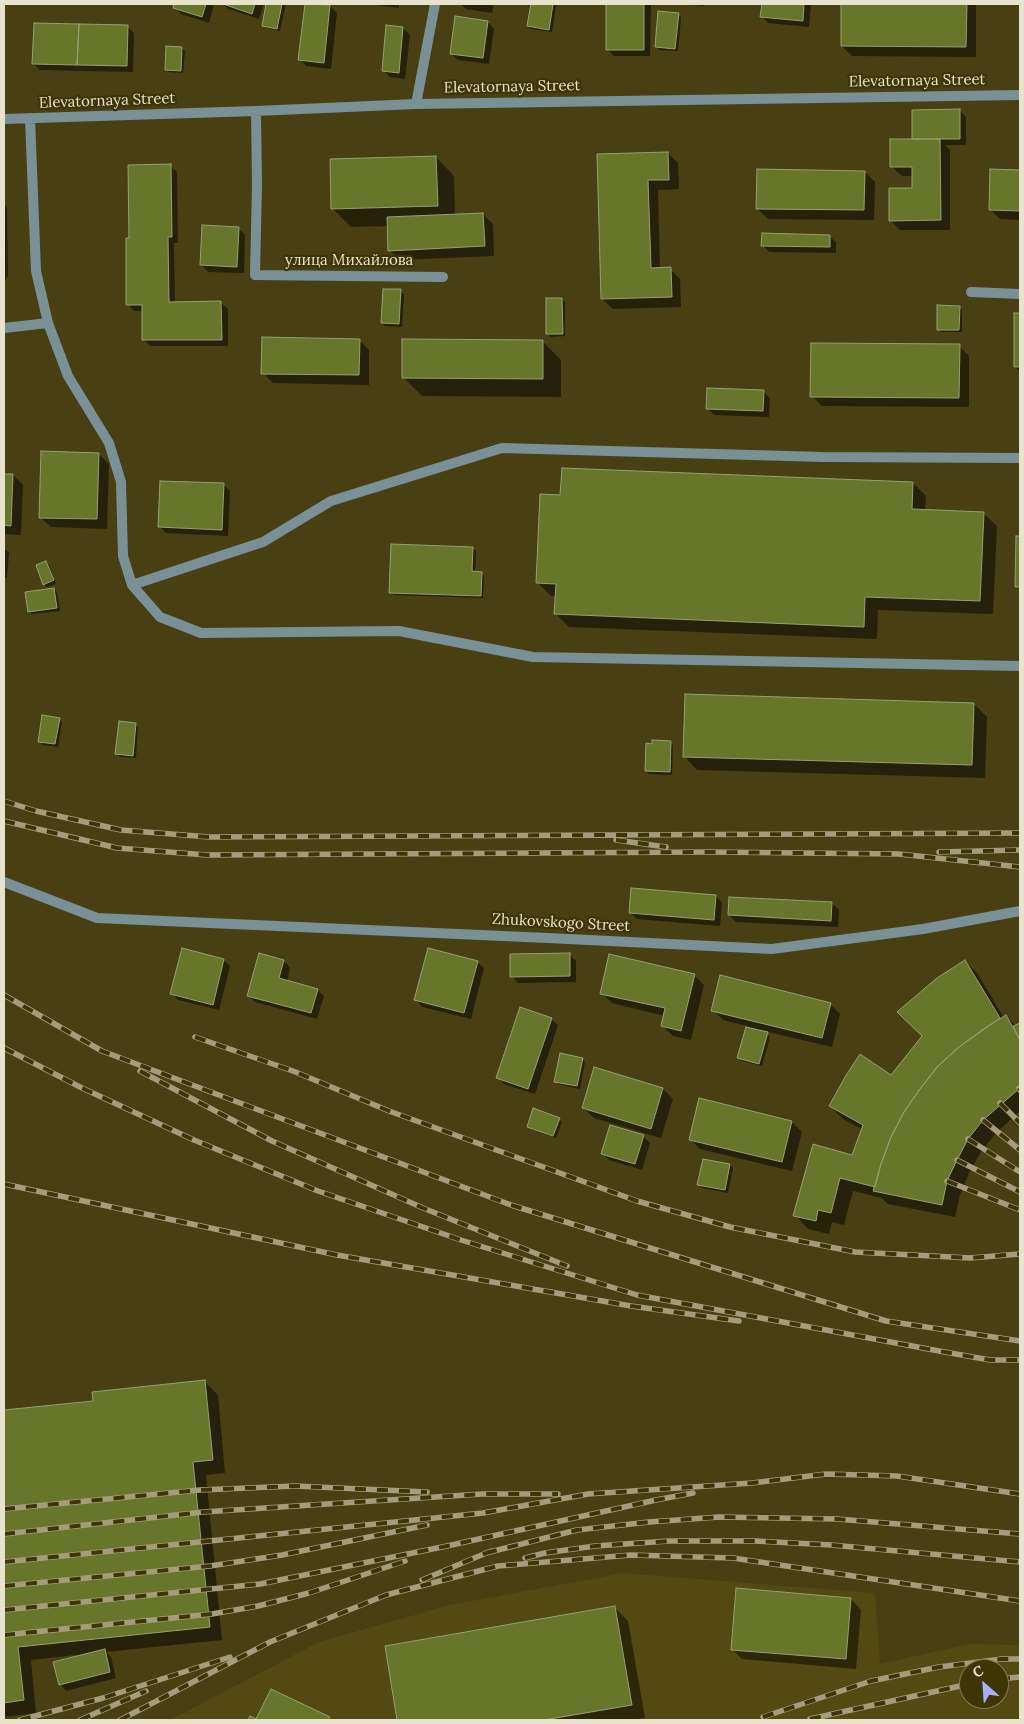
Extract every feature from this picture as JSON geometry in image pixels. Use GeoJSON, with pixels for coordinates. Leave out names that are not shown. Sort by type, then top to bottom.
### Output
{"type":"FeatureCollection","features":[{"type":"Feature","properties":{"kind":"street"},"geometry":{"type":"LineString","coordinates":[[416,104],[435,4]]}},
{"type":"Feature","properties":{"kind":"street","name":"Elevatornaya Street"},"geometry":{"type":"LineString","coordinates":[[4,119],[416,104],[1020,95]]}},
{"type":"Feature","properties":{"kind":"street","name":"улица Михайлова"},"geometry":{"type":"LineString","coordinates":[[256,111],[258,185],[255,275],[443,277]]}},
{"type":"Feature","properties":{"kind":"street"},"geometry":{"type":"LineString","coordinates":[[30,118],[36,271],[48,323],[68,376],[109,444],[121,482],[123,556],[132,585],[160,617],[202,633],[399,630],[533,656],[1020,666]]}},
{"type":"Feature","properties":{"kind":"street"},"geometry":{"type":"LineString","coordinates":[[971,292],[1020,294]]}},
{"type":"Feature","properties":{"kind":"street"},"geometry":{"type":"LineString","coordinates":[[4,328],[48,323]]}},
{"type":"Feature","properties":{"kind":"street"},"geometry":{"type":"LineString","coordinates":[[132,585],[263,542],[331,501],[502,448],[823,457],[1020,458]]}},
{"type":"Feature","properties":{"kind":"street","name":"Zhukovskogo Street"},"geometry":{"type":"LineString","coordinates":[[4,882],[97,918],[772,949],[923,929],[1020,911]]}},
{"type":"Feature","properties":{"kind":"shaded area"},"geometry":{"type":"Polygon","coordinates":[[[623,1573],[875,1593],[880,1664],[970,1644],[1020,1645],[1020,1720],[170,1720],[319,1642],[450,1605],[623,1573]]]}},
{"type":"Feature","properties":{"kind":"building"},"geometry":{"type":"Polygon","coordinates":[[[174,4],[206,4],[202,17],[173,8],[174,4]]]}},
{"type":"Feature","properties":{"kind":"building"},"geometry":{"type":"Polygon","coordinates":[[[223,4],[255,4],[252,14],[223,4]]]}},
{"type":"Feature","properties":{"kind":"building"},"geometry":{"type":"Polygon","coordinates":[[[266,4],[282,4],[277,29],[262,26],[266,4]]]}},
{"type":"Feature","properties":{"kind":"building"},"geometry":{"type":"Polygon","coordinates":[[[305,4],[330,5],[324,63],[298,60],[305,4]]]}},
{"type":"Feature","properties":{"kind":"building"},"geometry":{"type":"Polygon","coordinates":[[[531,4],[553,4],[549,30],[527,26],[531,4]]]}},
{"type":"Feature","properties":{"kind":"building"},"geometry":{"type":"Polygon","coordinates":[[[606,4],[644,4],[644,50],[606,50],[606,4]]]}},
{"type":"Feature","properties":{"kind":"building"},"geometry":{"type":"Polygon","coordinates":[[[762,4],[804,4],[803,21],[760,17],[762,4]]]}},
{"type":"Feature","properties":{"kind":"building"},"geometry":{"type":"Polygon","coordinates":[[[841,4],[967,4],[966,47],[841,46],[841,4]]]}},
{"type":"Feature","properties":{"kind":"building"},"geometry":{"type":"Polygon","coordinates":[[[658,11],[679,13],[675,49],[655,47],[658,11]]]}},
{"type":"Feature","properties":{"kind":"building"},"geometry":{"type":"Polygon","coordinates":[[[455,16],[488,21],[483,58],[450,54],[455,16]]]}},
{"type":"Feature","properties":{"kind":"building"},"geometry":{"type":"Polygon","coordinates":[[[34,23],[79,24],[77,65],[32,64],[34,23]]]}},
{"type":"Feature","properties":{"kind":"building"},"geometry":{"type":"Polygon","coordinates":[[[79,24],[128,25],[127,66],[77,65],[79,24]]]}},
{"type":"Feature","properties":{"kind":"building"},"geometry":{"type":"Polygon","coordinates":[[[386,25],[403,27],[399,73],[382,71],[386,25]]]}},
{"type":"Feature","properties":{"kind":"building"},"geometry":{"type":"Polygon","coordinates":[[[166,46],[182,47],[181,71],[165,70],[166,46]]]}},
{"type":"Feature","properties":{"kind":"building"},"geometry":{"type":"Polygon","coordinates":[[[960,109],[960,139],[912,139],[912,110],[960,109]]]}},
{"type":"Feature","properties":{"kind":"building"},"geometry":{"type":"Polygon","coordinates":[[[890,139],[940,139],[941,220],[889,221],[889,188],[912,188],[912,167],[890,167],[890,139]]]}},
{"type":"Feature","properties":{"kind":"building"},"geometry":{"type":"Polygon","coordinates":[[[668,152],[669,180],[648,180],[651,268],[671,267],[672,297],[601,299],[597,154],[668,152]]]}},
{"type":"Feature","properties":{"kind":"building"},"geometry":{"type":"Polygon","coordinates":[[[436,156],[438,206],[331,209],[330,159],[436,156]]]}},
{"type":"Feature","properties":{"kind":"building"},"geometry":{"type":"Polygon","coordinates":[[[171,164],[172,237],[168,237],[169,302],[221,301],[222,340],[142,340],[142,305],[126,305],[126,238],[129,238],[128,165],[171,164]]]}},
{"type":"Feature","properties":{"kind":"building"},"geometry":{"type":"Polygon","coordinates":[[[757,169],[865,171],[864,210],[756,209],[757,169]]]}},
{"type":"Feature","properties":{"kind":"building"},"geometry":{"type":"Polygon","coordinates":[[[990,169],[1020,170],[1020,211],[989,210],[990,169]]]}},
{"type":"Feature","properties":{"kind":"building"},"geometry":{"type":"Polygon","coordinates":[[[483,213],[485,246],[388,251],[387,217],[483,213]]]}},
{"type":"Feature","properties":{"kind":"building"},"geometry":{"type":"Polygon","coordinates":[[[202,225],[239,227],[237,267],[200,265],[202,225]]]}},
{"type":"Feature","properties":{"kind":"building"},"geometry":{"type":"Polygon","coordinates":[[[762,233],[830,235],[830,247],[761,246],[762,233]]]}},
{"type":"Feature","properties":{"kind":"building"},"geometry":{"type":"Polygon","coordinates":[[[383,289],[401,289],[399,324],[381,323],[383,289]]]}},
{"type":"Feature","properties":{"kind":"building"},"geometry":{"type":"Polygon","coordinates":[[[546,298],[562,298],[563,334],[546,334],[546,298]]]}},
{"type":"Feature","properties":{"kind":"building"},"geometry":{"type":"Polygon","coordinates":[[[937,305],[960,306],[959,330],[937,330],[937,305]]]}},
{"type":"Feature","properties":{"kind":"building"},"geometry":{"type":"Polygon","coordinates":[[[1014,313],[1020,313],[1020,367],[1014,367],[1014,313]]]}},
{"type":"Feature","properties":{"kind":"building"},"geometry":{"type":"Polygon","coordinates":[[[262,337],[360,339],[359,375],[261,374],[262,337]]]}},
{"type":"Feature","properties":{"kind":"building"},"geometry":{"type":"Polygon","coordinates":[[[402,339],[543,340],[543,379],[402,378],[402,339]]]}},
{"type":"Feature","properties":{"kind":"building"},"geometry":{"type":"Polygon","coordinates":[[[811,343],[960,344],[959,398],[810,397],[811,343]]]}},
{"type":"Feature","properties":{"kind":"building"},"geometry":{"type":"Polygon","coordinates":[[[707,388],[764,390],[763,411],[706,409],[707,388]]]}},
{"type":"Feature","properties":{"kind":"building"},"geometry":{"type":"Polygon","coordinates":[[[41,451],[99,453],[97,519],[39,518],[41,451]]]}},
{"type":"Feature","properties":{"kind":"building"},"geometry":{"type":"Polygon","coordinates":[[[562,468],[913,482],[912,509],[984,512],[980,601],[865,597],[864,627],[554,614],[556,584],[536,583],[540,494],[560,495],[562,468]]]}},
{"type":"Feature","properties":{"kind":"building"},"geometry":{"type":"Polygon","coordinates":[[[4,474],[13,474],[11,526],[4,525],[4,474]]]}},
{"type":"Feature","properties":{"kind":"building"},"geometry":{"type":"Polygon","coordinates":[[[160,481],[224,483],[222,530],[158,527],[160,481]]]}},
{"type":"Feature","properties":{"kind":"building"},"geometry":{"type":"Polygon","coordinates":[[[1016,536],[1020,536],[1020,587],[1015,587],[1016,536]]]}},
{"type":"Feature","properties":{"kind":"building"},"geometry":{"type":"Polygon","coordinates":[[[391,544],[473,547],[472,571],[482,572],[481,596],[389,593],[391,544]]]}},
{"type":"Feature","properties":{"kind":"building"},"geometry":{"type":"Polygon","coordinates":[[[46,561],[54,580],[43,585],[36,565],[46,561]]]}},
{"type":"Feature","properties":{"kind":"building"},"geometry":{"type":"Polygon","coordinates":[[[54,588],[57,608],[28,612],[25,592],[54,588]]]}},
{"type":"Feature","properties":{"kind":"building"},"geometry":{"type":"Polygon","coordinates":[[[685,694],[974,703],[972,765],[683,757],[685,694]]]}},
{"type":"Feature","properties":{"kind":"building"},"geometry":{"type":"Polygon","coordinates":[[[42,715],[60,718],[55,744],[38,742],[42,715]]]}},
{"type":"Feature","properties":{"kind":"building"},"geometry":{"type":"Polygon","coordinates":[[[119,721],[136,723],[133,756],[115,754],[119,721]]]}},
{"type":"Feature","properties":{"kind":"building"},"geometry":{"type":"Polygon","coordinates":[[[652,740],[671,741],[670,772],[645,771],[646,743],[652,744],[652,740]]]}},
{"type":"Feature","properties":{"kind":"building"},"geometry":{"type":"Polygon","coordinates":[[[631,888],[716,895],[714,920],[629,913],[631,888]]]}},
{"type":"Feature","properties":{"kind":"building"},"geometry":{"type":"Polygon","coordinates":[[[729,897],[832,902],[831,921],[728,915],[729,897]]]}},
{"type":"Feature","properties":{"kind":"building"},"geometry":{"type":"Polygon","coordinates":[[[182,948],[224,959],[213,1005],[170,994],[182,948]]]}},
{"type":"Feature","properties":{"kind":"building"},"geometry":{"type":"Polygon","coordinates":[[[428,948],[478,961],[464,1013],[414,1000],[428,948]]]}},
{"type":"Feature","properties":{"kind":"building"},"geometry":{"type":"Polygon","coordinates":[[[259,953],[284,960],[279,978],[318,989],[311,1013],[247,996],[259,953]]]}},
{"type":"Feature","properties":{"kind":"building"},"geometry":{"type":"Polygon","coordinates":[[[570,953],[570,976],[510,977],[510,954],[570,953]]]}},
{"type":"Feature","properties":{"kind":"building"},"geometry":{"type":"Polygon","coordinates":[[[609,954],[695,974],[681,1031],[661,1026],[665,1008],[600,994],[609,954]]]}},
{"type":"Feature","properties":{"kind":"building"},"geometry":{"type":"Polygon","coordinates":[[[965,960],[1000,1018],[959,1047],[938,1066],[920,1089],[904,1112],[891,1137],[875,1187],[840,1178],[831,1213],[818,1210],[816,1221],[793,1216],[813,1144],[852,1155],[863,1125],[829,1106],[860,1054],[891,1075],[922,1036],[897,1012],[937,978],[965,960]]]}},
{"type":"Feature","properties":{"kind":"building"},"geometry":{"type":"Polygon","coordinates":[[[720,975],[831,1003],[822,1038],[711,1011],[720,975]]]}},
{"type":"Feature","properties":{"kind":"building"},"geometry":{"type":"Polygon","coordinates":[[[520,1007],[552,1018],[528,1089],[496,1078],[520,1007]]]}},
{"type":"Feature","properties":{"kind":"building"},"geometry":{"type":"Polygon","coordinates":[[[1006,1015],[1020,1040],[1020,1088],[983,1120],[968,1139],[947,1181],[942,1205],[873,1191],[891,1137],[904,1112],[920,1089],[938,1066],[959,1047],[1006,1015]]]}},
{"type":"Feature","properties":{"kind":"building"},"geometry":{"type":"Polygon","coordinates":[[[1020,1023],[1020,1040],[1013,1026],[1020,1023]]]}},
{"type":"Feature","properties":{"kind":"building"},"geometry":{"type":"Polygon","coordinates":[[[746,1027],[768,1032],[759,1064],[737,1058],[746,1027]]]}},
{"type":"Feature","properties":{"kind":"building"},"geometry":{"type":"Polygon","coordinates":[[[560,1053],[583,1058],[577,1086],[554,1082],[560,1053]]]}},
{"type":"Feature","properties":{"kind":"building"},"geometry":{"type":"Polygon","coordinates":[[[594,1067],[663,1088],[651,1129],[582,1108],[594,1067]]]}},
{"type":"Feature","properties":{"kind":"building"},"geometry":{"type":"Polygon","coordinates":[[[699,1098],[792,1121],[782,1162],[689,1140],[699,1098]]]}},
{"type":"Feature","properties":{"kind":"building"},"geometry":{"type":"Polygon","coordinates":[[[533,1108],[560,1118],[553,1136],[527,1127],[533,1108]]]}},
{"type":"Feature","properties":{"kind":"building"},"geometry":{"type":"Polygon","coordinates":[[[610,1125],[644,1135],[635,1164],[601,1154],[610,1125]]]}},
{"type":"Feature","properties":{"kind":"building"},"geometry":{"type":"Polygon","coordinates":[[[703,1159],[730,1164],[725,1190],[697,1185],[703,1159]]]}},
{"type":"Feature","properties":{"kind":"building"},"geometry":{"type":"Polygon","coordinates":[[[205,1380],[213,1460],[193,1462],[210,1627],[18,1647],[24,1700],[4,1703],[4,1410],[93,1401],[92,1392],[205,1380]]]}},
{"type":"Feature","properties":{"kind":"building"},"geometry":{"type":"Polygon","coordinates":[[[736,1588],[851,1598],[846,1659],[731,1650],[736,1588]]]}},
{"type":"Feature","properties":{"kind":"building"},"geometry":{"type":"Polygon","coordinates":[[[615,1606],[632,1705],[544,1720],[397,1720],[385,1646],[615,1606]]]}},
{"type":"Feature","properties":{"kind":"building"},"geometry":{"type":"Polygon","coordinates":[[[105,1649],[110,1672],[59,1685],[53,1662],[105,1649]]]}},
{"type":"Feature","properties":{"kind":"building"},"geometry":{"type":"Polygon","coordinates":[[[271,1689],[330,1717],[328,1720],[248,1720],[250,1716],[256,1719],[271,1689]]]}},
{"type":"Feature","properties":{"kind":"railway"},"geometry":{"type":"LineString","coordinates":[[4,801],[36,811],[121,830],[209,837],[1020,833]]}},
{"type":"Feature","properties":{"kind":"railway"},"geometry":{"type":"LineString","coordinates":[[4,821],[117,848],[207,855],[708,852],[899,854],[1020,867]]}},
{"type":"Feature","properties":{"kind":"railway"},"geometry":{"type":"LineString","coordinates":[[616,840],[666,847]]}},
{"type":"Feature","properties":{"kind":"railway"},"geometry":{"type":"LineString","coordinates":[[939,852],[1020,850]]}},
{"type":"Feature","properties":{"kind":"railway"},"geometry":{"type":"LineString","coordinates":[[4,995],[102,1051],[511,1205],[886,1321],[1020,1341]]}},
{"type":"Feature","properties":{"kind":"railway"},"geometry":{"type":"LineString","coordinates":[[195,1037],[293,1071],[389,1111],[637,1201],[730,1227],[855,1252],[970,1258],[1020,1254]]}},
{"type":"Feature","properties":{"kind":"railway"},"geometry":{"type":"LineString","coordinates":[[4,1048],[82,1088],[194,1140],[318,1191],[461,1240],[637,1295],[990,1360],[1020,1360]]}},
{"type":"Feature","properties":{"kind":"railway"},"geometry":{"type":"LineString","coordinates":[[140,1071],[272,1141],[423,1208],[567,1266]]}},
{"type":"Feature","properties":{"kind":"railway"},"geometry":{"type":"LineString","coordinates":[[1000,1103],[1020,1123]]}},
{"type":"Feature","properties":{"kind":"railway"},"geometry":{"type":"LineString","coordinates":[[983,1120],[1020,1150]]}},
{"type":"Feature","properties":{"kind":"railway"},"geometry":{"type":"LineString","coordinates":[[968,1139],[1020,1172]]}},
{"type":"Feature","properties":{"kind":"railway"},"geometry":{"type":"LineString","coordinates":[[957,1160],[1020,1192]]}},
{"type":"Feature","properties":{"kind":"railway"},"geometry":{"type":"LineString","coordinates":[[947,1181],[1020,1210]]}},
{"type":"Feature","properties":{"kind":"railway"},"geometry":{"type":"LineString","coordinates":[[4,1184],[337,1255],[631,1306],[739,1321]]}},
{"type":"Feature","properties":{"kind":"railway"},"geometry":{"type":"LineString","coordinates":[[4,1562],[483,1513],[588,1494],[752,1483],[826,1474],[897,1476],[1020,1494]]}},
{"type":"Feature","properties":{"kind":"railway"},"geometry":{"type":"LineString","coordinates":[[4,1509],[200,1490],[295,1486],[427,1492]]}},
{"type":"Feature","properties":{"kind":"railway"},"geometry":{"type":"LineString","coordinates":[[4,1610],[260,1584],[693,1493]]}},
{"type":"Feature","properties":{"kind":"railway"},"geometry":{"type":"LineString","coordinates":[[4,1534],[203,1512],[482,1494],[558,1494]]}},
{"type":"Feature","properties":{"kind":"railway"},"geometry":{"type":"LineString","coordinates":[[486,1553],[577,1530],[719,1517],[837,1519],[1020,1534]]}},
{"type":"Feature","properties":{"kind":"railway"},"geometry":{"type":"LineString","coordinates":[[4,1586],[210,1566],[282,1555],[427,1525]]}},
{"type":"Feature","properties":{"kind":"railway"},"geometry":{"type":"LineString","coordinates":[[525,1558],[545,1553],[595,1546],[669,1541],[755,1541],[831,1545],[1020,1562]]}},
{"type":"Feature","properties":{"kind":"railway"},"geometry":{"type":"LineString","coordinates":[[422,1580],[491,1551]]}},
{"type":"Feature","properties":{"kind":"railway"},"geometry":{"type":"LineString","coordinates":[[120,1720],[270,1642],[386,1595],[498,1566],[631,1555],[733,1558],[1020,1601]]}},
{"type":"Feature","properties":{"kind":"railway"},"geometry":{"type":"LineString","coordinates":[[4,1635],[212,1614],[258,1606],[309,1593],[405,1561]]}},
{"type":"Feature","properties":{"kind":"railway"},"geometry":{"type":"LineString","coordinates":[[20,1720],[103,1698],[230,1657]]}},
{"type":"Feature","properties":{"kind":"railway"},"geometry":{"type":"LineString","coordinates":[[763,1717],[871,1681],[939,1667],[1002,1659],[1020,1659]]}},
{"type":"Feature","properties":{"kind":"railway"},"geometry":{"type":"LineString","coordinates":[[1009,1678],[1020,1677]]}},
{"type":"Feature","properties":{"kind":"railway"},"geometry":{"type":"LineString","coordinates":[[810,1719],[959,1686]]}},
{"type":"Feature","properties":{"kind":"railway"},"geometry":{"type":"LineString","coordinates":[[80,1720],[146,1691]]}}]}
